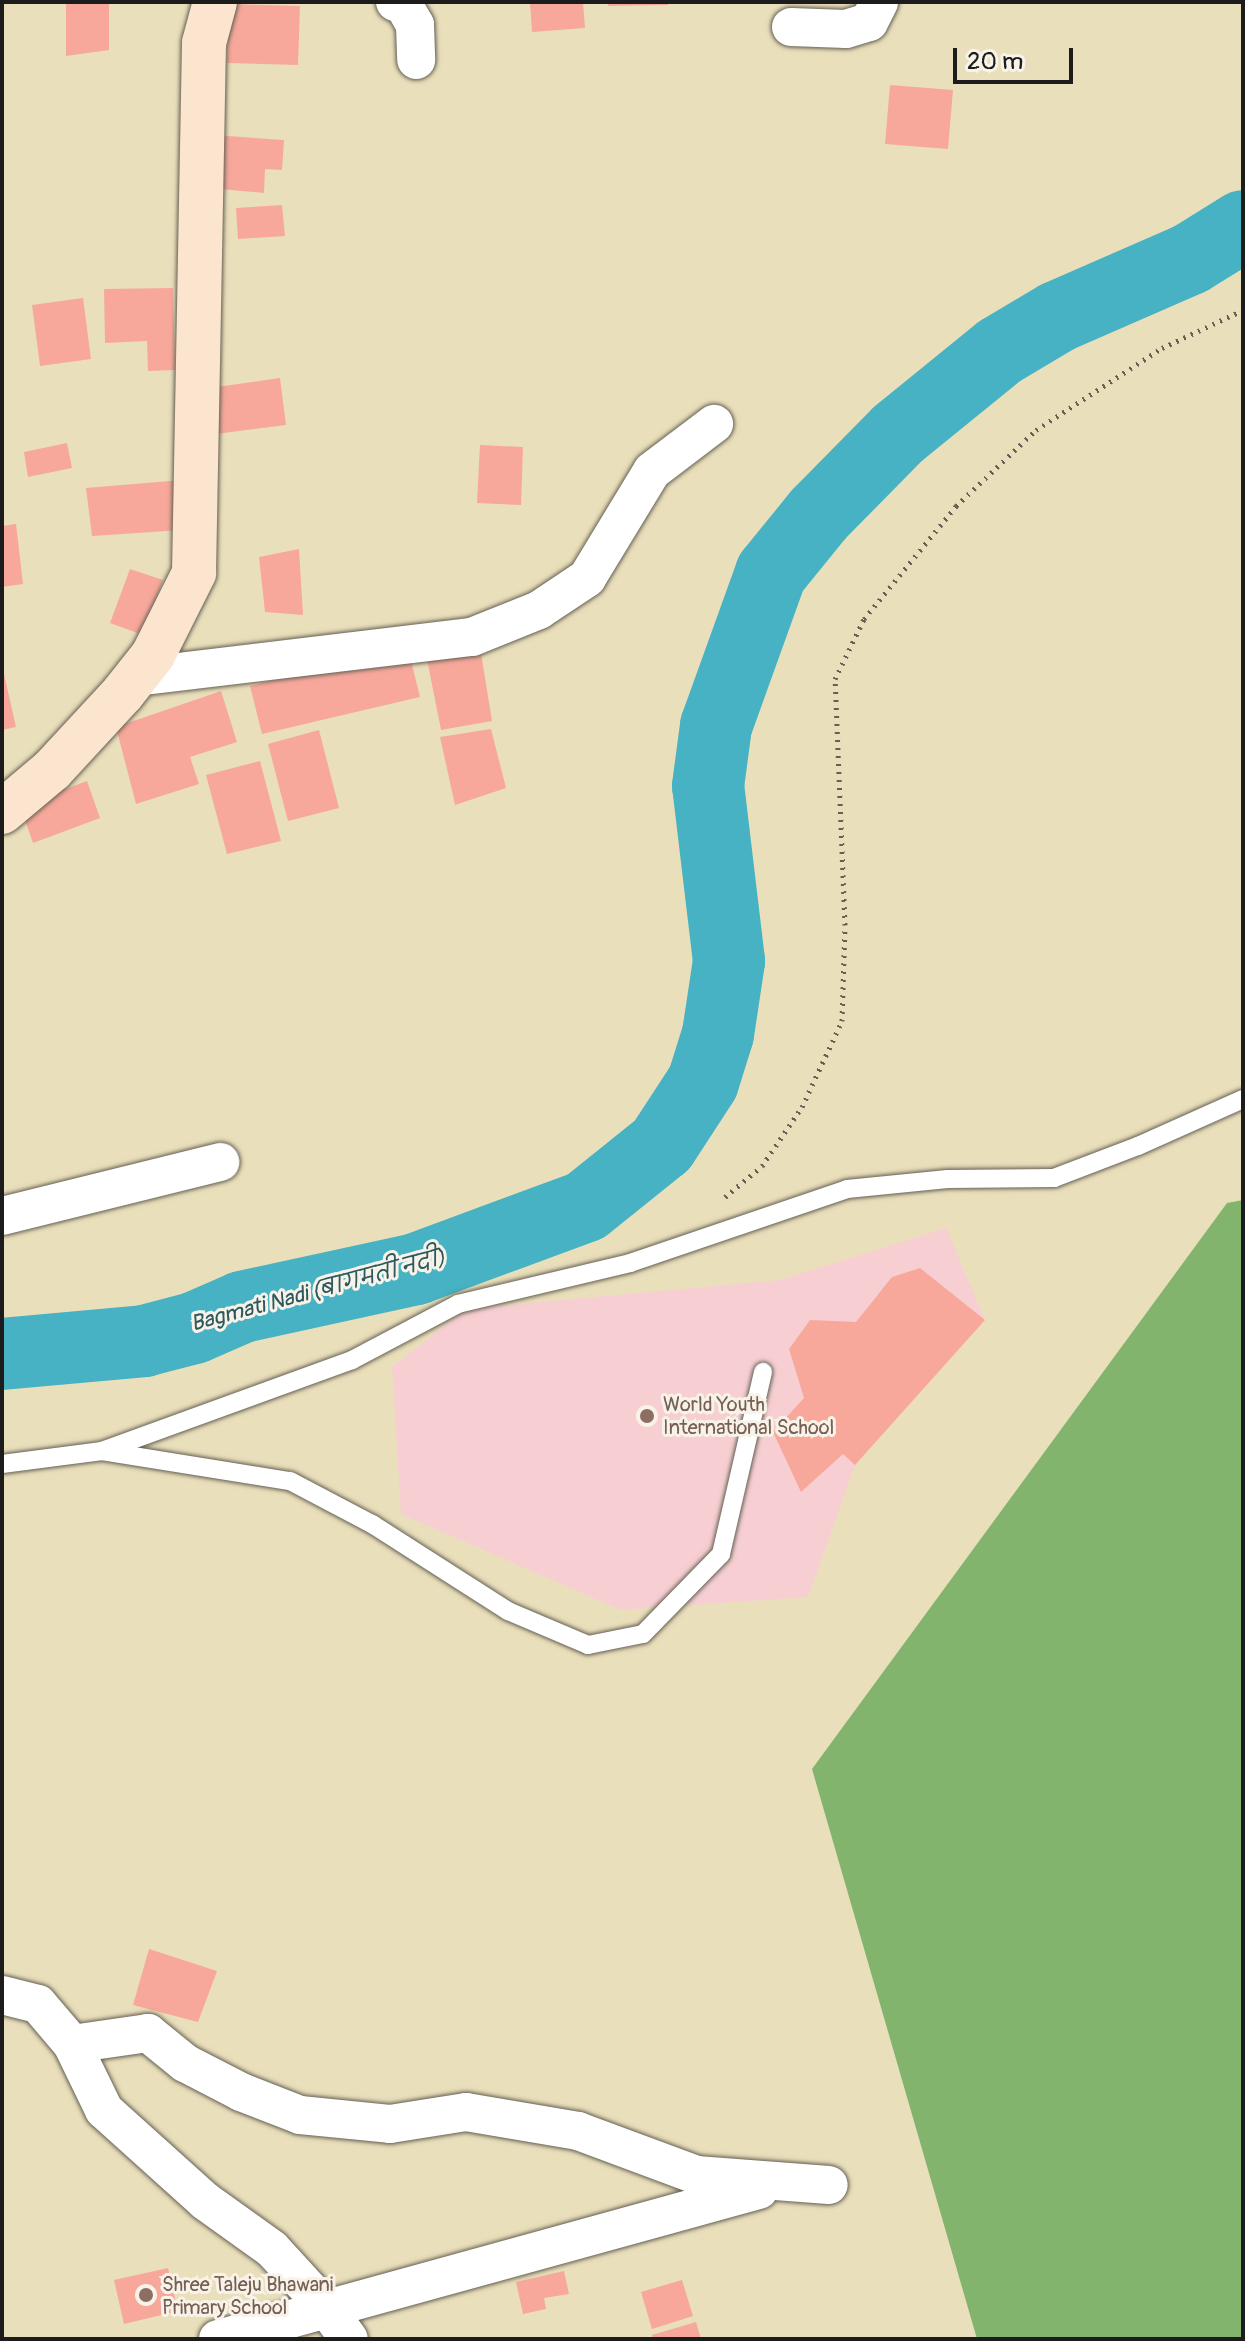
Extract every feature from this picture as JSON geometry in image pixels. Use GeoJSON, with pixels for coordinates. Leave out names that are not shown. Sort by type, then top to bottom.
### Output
{"type":"FeatureCollection","features":[{"type":"Feature","properties":{"kind":"street"},"geometry":{"type":"LineString","coordinates":[[2,812],[52,770],[136,677],[153,655],[194,573],[204,58],[215,2]]}},
{"type":"Feature","properties":{"kind":"street"},"geometry":{"type":"LineString","coordinates":[[395,2],[403,4],[415,25],[416,60]]}},
{"type":"Feature","properties":{"kind":"street"},"geometry":{"type":"LineString","coordinates":[[791,27],[846,29],[869,22],[879,2]]}},
{"type":"Feature","properties":{"kind":"street"},"geometry":{"type":"LineString","coordinates":[[136,677],[472,637],[539,610],[587,578],[652,471],[714,424]]}},
{"type":"Feature","properties":{"kind":"street"},"geometry":{"type":"LineString","coordinates":[[2,1216],[220,1162]]}},
{"type":"Feature","properties":{"kind":"street"},"geometry":{"type":"LineString","coordinates":[[2,1995],[38,2004],[72,2044],[104,2110],[205,2201],[272,2249],[338,2324]]}},
{"type":"Feature","properties":{"kind":"street"},"geometry":{"type":"LineString","coordinates":[[72,2044],[148,2033],[185,2063],[241,2092],[300,2115],[390,2124],[466,2112],[578,2131],[696,2175],[829,2185]]}},
{"type":"Feature","properties":{"kind":"street"},"geometry":{"type":"LineString","coordinates":[[218,2339],[338,2324],[786,2182]]}},
{"type":"Feature","properties":{"kind":"lane"},"geometry":{"type":"LineString","coordinates":[[2,1464],[102,1451],[352,1360],[458,1304],[630,1263],[847,1189],[948,1179],[1054,1178],[1138,1146],[1243,1099]]}},
{"type":"Feature","properties":{"kind":"lane"},"geometry":{"type":"LineString","coordinates":[[102,1451],[290,1481],[372,1524],[508,1611],[588,1645],[643,1634],[721,1554],[763,1372]]}},
{"type":"Feature","properties":{"kind":"path"},"geometry":{"type":"LineString","coordinates":[[715,1206],[762,1166],[802,1107],[842,1021],[845,925],[835,679],[864,619],[956,506],[1036,430],[1162,348],[1243,310]]}},
{"type":"Feature","properties":{"kind":"shaded area","name":"World Youth International School"},"geometry":{"type":"Polygon","coordinates":[[[946,1228],[985,1320],[855,1465],[808,1597],[621,1610],[401,1514],[392,1367],[466,1309],[780,1280],[946,1228]]]}},
{"type":"Feature","properties":{"kind":"green space"},"geometry":{"type":"Polygon","coordinates":[[[1243,1200],[1243,2339],[977,2339],[812,1769],[1227,1203],[1243,1200]]]}},
{"type":"Feature","properties":{"kind":"building"},"geometry":{"type":"Polygon","coordinates":[[[66,2],[109,2],[109,50],[66,56],[66,2]]]}},
{"type":"Feature","properties":{"kind":"building"},"geometry":{"type":"Polygon","coordinates":[[[530,2],[583,2],[585,28],[532,32],[530,2]]]}},
{"type":"Feature","properties":{"kind":"building"},"geometry":{"type":"Polygon","coordinates":[[[608,2],[668,2],[668,5],[608,6],[608,2]]]}},
{"type":"Feature","properties":{"kind":"building"},"geometry":{"type":"Polygon","coordinates":[[[229,4],[300,6],[298,65],[227,63],[229,4]]]}},
{"type":"Feature","properties":{"kind":"building"},"geometry":{"type":"Polygon","coordinates":[[[890,85],[953,90],[948,149],[885,144],[890,85]]]}},
{"type":"Feature","properties":{"kind":"building"},"geometry":{"type":"Polygon","coordinates":[[[213,135],[284,140],[282,170],[265,169],[264,193],[209,188],[213,135]]]}},
{"type":"Feature","properties":{"kind":"building"},"geometry":{"type":"Polygon","coordinates":[[[282,205],[285,236],[238,239],[236,208],[282,205]]]}},
{"type":"Feature","properties":{"kind":"building"},"geometry":{"type":"Polygon","coordinates":[[[173,288],[175,370],[148,371],[147,341],[105,343],[104,289],[173,288]]]}},
{"type":"Feature","properties":{"kind":"building"},"geometry":{"type":"Polygon","coordinates":[[[83,298],[91,359],[40,366],[32,305],[83,298]]]}},
{"type":"Feature","properties":{"kind":"building"},"geometry":{"type":"Polygon","coordinates":[[[280,378],[286,425],[216,434],[209,388],[280,378]]]}},
{"type":"Feature","properties":{"kind":"building"},"geometry":{"type":"Polygon","coordinates":[[[67,443],[72,468],[28,477],[24,452],[67,443]]]}},
{"type":"Feature","properties":{"kind":"building"},"geometry":{"type":"Polygon","coordinates":[[[480,445],[523,447],[521,505],[477,503],[480,445]]]}},
{"type":"Feature","properties":{"kind":"building"},"geometry":{"type":"Polygon","coordinates":[[[182,480],[182,530],[92,536],[86,488],[182,480]]]}},
{"type":"Feature","properties":{"kind":"building"},"geometry":{"type":"Polygon","coordinates":[[[16,524],[23,584],[2,587],[2,526],[16,524]]]}},
{"type":"Feature","properties":{"kind":"building"},"geometry":{"type":"Polygon","coordinates":[[[299,549],[303,615],[265,612],[259,557],[299,549]]]}},
{"type":"Feature","properties":{"kind":"building"},"geometry":{"type":"Polygon","coordinates":[[[130,569],[163,580],[143,635],[110,623],[130,569]]]}},
{"type":"Feature","properties":{"kind":"building"},"geometry":{"type":"Polygon","coordinates":[[[408,648],[420,697],[262,734],[250,686],[408,648]]]}},
{"type":"Feature","properties":{"kind":"building"},"geometry":{"type":"Polygon","coordinates":[[[425,649],[481,653],[492,721],[441,730],[425,649]]]}},
{"type":"Feature","properties":{"kind":"building"},"geometry":{"type":"Polygon","coordinates":[[[2,665],[16,727],[2,730],[2,665]]]}},
{"type":"Feature","properties":{"kind":"building"},"geometry":{"type":"Polygon","coordinates":[[[221,691],[237,742],[190,757],[199,784],[136,804],[116,727],[221,691]]]}},
{"type":"Feature","properties":{"kind":"building"},"geometry":{"type":"Polygon","coordinates":[[[491,729],[506,788],[455,805],[440,737],[491,729]]]}},
{"type":"Feature","properties":{"kind":"building"},"geometry":{"type":"Polygon","coordinates":[[[319,730],[339,808],[288,821],[268,744],[319,730]]]}},
{"type":"Feature","properties":{"kind":"building"},"geometry":{"type":"Polygon","coordinates":[[[260,761],[281,841],[227,854],[206,775],[260,761]]]}},
{"type":"Feature","properties":{"kind":"building"},"geometry":{"type":"Polygon","coordinates":[[[87,781],[100,818],[33,843],[20,806],[87,781]]]}},
{"type":"Feature","properties":{"kind":"building"},"geometry":{"type":"Polygon","coordinates":[[[920,1268],[985,1320],[855,1465],[843,1454],[801,1492],[773,1432],[804,1398],[789,1349],[810,1320],[856,1322],[892,1277],[920,1268]]]}},
{"type":"Feature","properties":{"kind":"building"},"geometry":{"type":"Polygon","coordinates":[[[149,1949],[217,1971],[198,2022],[133,2005],[149,1949]]]}},
{"type":"Feature","properties":{"kind":"building","name":"Shree Taleju Bhawani Primary School"},"geometry":{"type":"Polygon","coordinates":[[[168,2268],[178,2311],[124,2324],[114,2280],[168,2268]]]}},
{"type":"Feature","properties":{"kind":"building"},"geometry":{"type":"Polygon","coordinates":[[[564,2271],[569,2294],[544,2298],[546,2309],[523,2314],[516,2282],[564,2271]]]}},
{"type":"Feature","properties":{"kind":"building"},"geometry":{"type":"Polygon","coordinates":[[[682,2280],[693,2316],[652,2329],[641,2292],[682,2280]]]}},
{"type":"Feature","properties":{"kind":"building"},"geometry":{"type":"Polygon","coordinates":[[[696,2322],[701,2339],[653,2339],[652,2335],[696,2322]]]}},
{"type":"Feature","properties":{"kind":"waterway","name":"Bagmati Nadi (बागमती नदी)"},"geometry":{"type":"LineString","coordinates":[[2,1354],[144,1341],[194,1328],[242,1307],[416,1269],[586,1206],[662,1145],[703,1082],[718,1034],[729,961],[708,786],[716,726],[771,573],[819,514],[899,433],[1000,351],[1057,317],[1190,259],[1243,226]]}},
{"type":"Feature","properties":{"kind":"place","name":"World Youth International School"},"geometry":{"type":"Point","coordinates":[647,1416]}},
{"type":"Feature","properties":{"kind":"place","name":"Shree Taleju Bhawani Primary School"},"geometry":{"type":"Point","coordinates":[146,2295]}}]}
